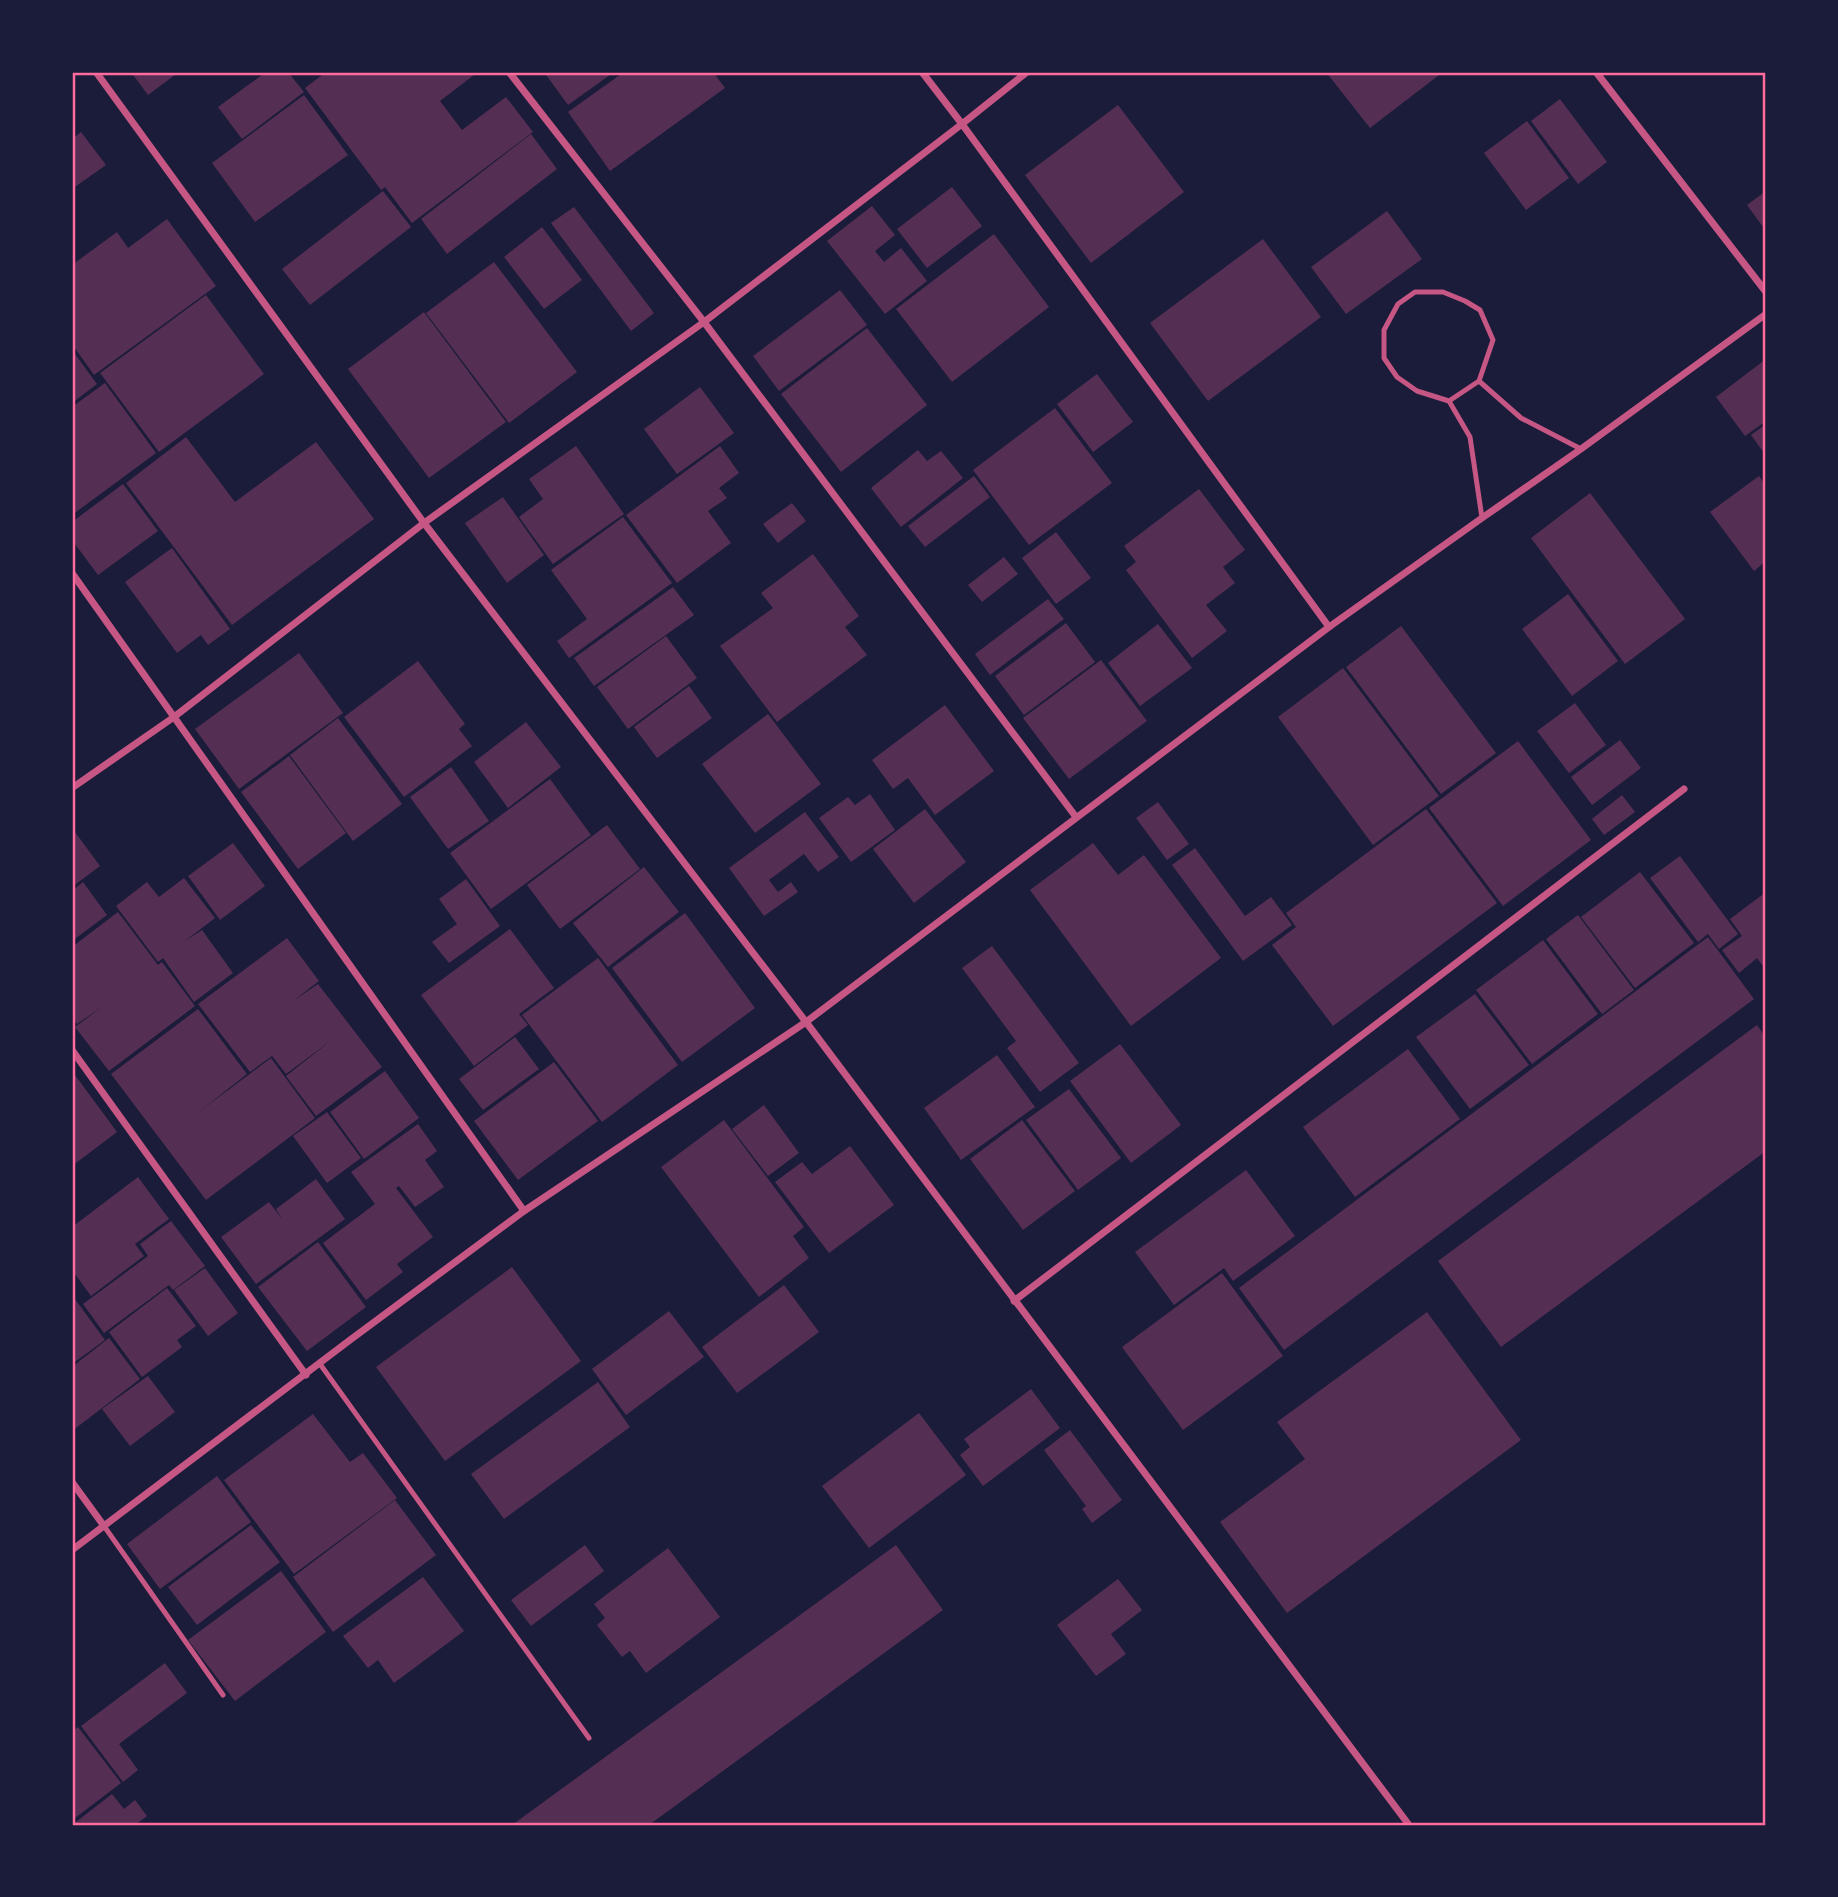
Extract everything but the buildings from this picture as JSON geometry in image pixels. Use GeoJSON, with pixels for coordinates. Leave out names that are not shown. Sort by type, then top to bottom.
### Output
{"type":"FeatureCollection","features":[{"type":"Feature","properties":{"kind":"street"},"geometry":{"type":"LineString","coordinates":[[96,72],[424,523],[806,1022],[1409,1825]]}},
{"type":"Feature","properties":{"kind":"street"},"geometry":{"type":"LineString","coordinates":[[509,72],[704,322],[1076,817]]}},
{"type":"Feature","properties":{"kind":"street"},"geometry":{"type":"LineString","coordinates":[[922,72],[1329,627]]}},
{"type":"Feature","properties":{"kind":"street"},"geometry":{"type":"LineString","coordinates":[[72,788],[174,717],[424,523],[704,322],[1027,72]]}},
{"type":"Feature","properties":{"kind":"street"},"geometry":{"type":"LineString","coordinates":[[1596,72],[1766,292]]}},
{"type":"Feature","properties":{"kind":"street"},"geometry":{"type":"LineString","coordinates":[[72,1550],[524,1211],[806,1022],[1329,627],[1766,314]]}},
{"type":"Feature","properties":{"kind":"street"},"geometry":{"type":"LineString","coordinates":[[72,573],[524,1211]]}},
{"type":"Feature","properties":{"kind":"street"},"geometry":{"type":"LineString","coordinates":[[1014,1301],[1684,789]]}},
{"type":"Feature","properties":{"kind":"street"},"geometry":{"type":"LineString","coordinates":[[72,1050],[306,1375]]}},
{"type":"Feature","properties":{"kind":"street"},"geometry":{"type":"LineString","coordinates":[[72,1482],[104,1526]]}},
{"type":"Feature","properties":{"kind":"lane"},"geometry":{"type":"LineString","coordinates":[[1449,401],[1479,381],[1493,340],[1480,310],[1443,292],[1415,292],[1398,304],[1384,330],[1384,358],[1397,377],[1417,391],[1449,401],[1470,438],[1482,518]]}},
{"type":"Feature","properties":{"kind":"lane"},"geometry":{"type":"LineString","coordinates":[[1479,381],[1521,418],[1581,449]]}},
{"type":"Feature","properties":{"kind":"lane"},"geometry":{"type":"LineString","coordinates":[[320,1364],[589,1738]]}},
{"type":"Feature","properties":{"kind":"lane"},"geometry":{"type":"LineString","coordinates":[[104,1526],[223,1695]]}}]}
